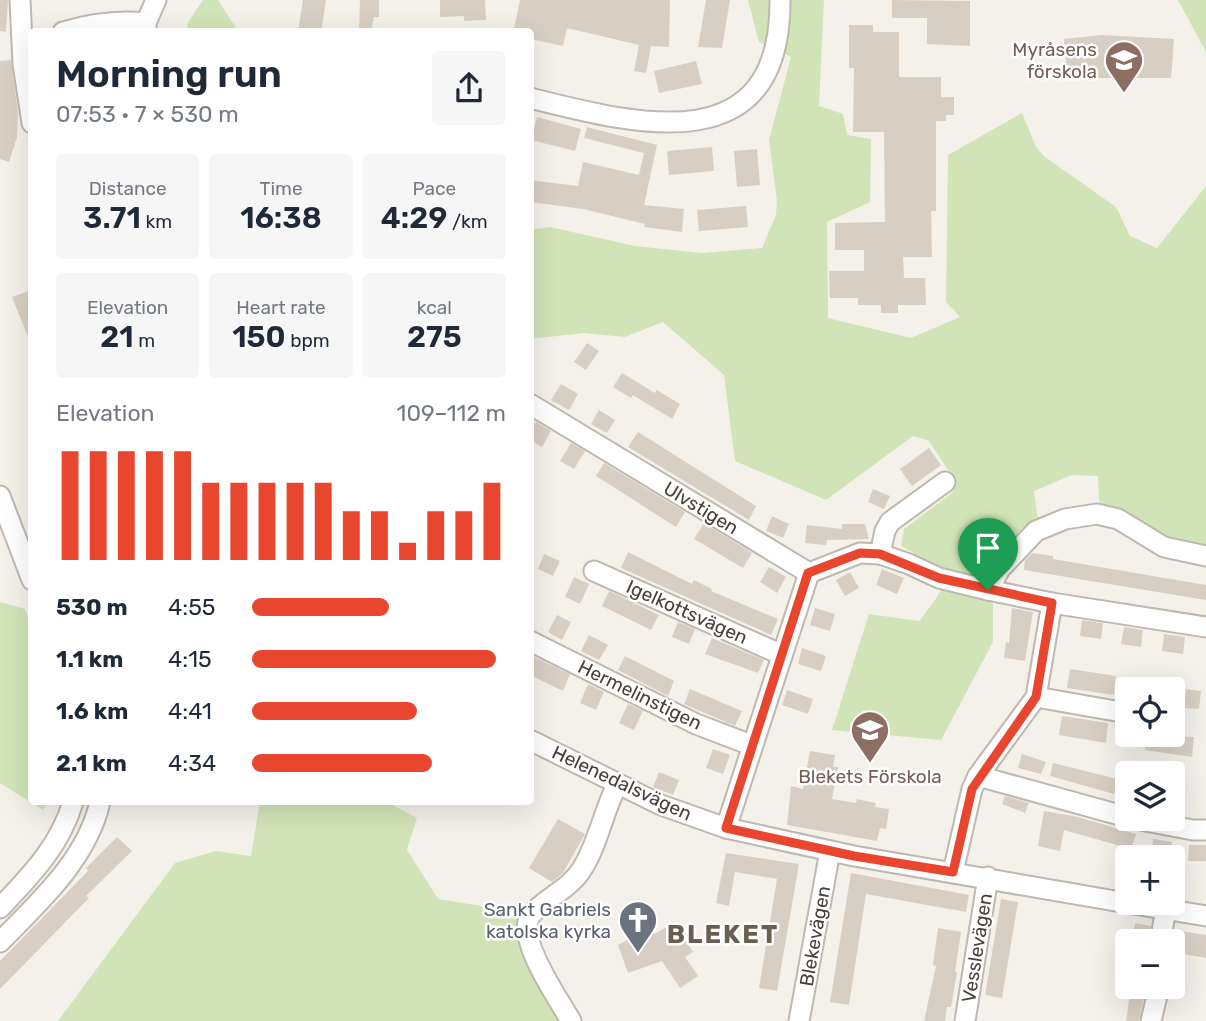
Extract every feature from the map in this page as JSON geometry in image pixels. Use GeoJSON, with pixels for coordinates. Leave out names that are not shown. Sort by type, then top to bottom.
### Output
{"type":"FeatureCollection","features":[{"type":"Feature","properties":{"kind":"street"},"geometry":{"type":"LineString","coordinates":[[20,0],[23,64],[28,97]]}},
{"type":"Feature","properties":{"kind":"street"},"geometry":{"type":"LineString","coordinates":[[76,28],[125,21],[146,27],[156,0]]}},
{"type":"Feature","properties":{"kind":"street"},"geometry":{"type":"LineString","coordinates":[[534,99],[611,118],[645,122],[687,122],[736,108],[766,76],[779,37],[780,0]]}},
{"type":"Feature","properties":{"kind":"street","name":"Ulvstigen"},"geometry":{"type":"LineString","coordinates":[[534,406],[808,573]]}},
{"type":"Feature","properties":{"kind":"street"},"geometry":{"type":"LineString","coordinates":[[880,554],[890,522],[945,482]]}},
{"type":"Feature","properties":{"kind":"street"},"geometry":{"type":"LineString","coordinates":[[0,496],[24,540],[28,560]]}},
{"type":"Feature","properties":{"kind":"street"},"geometry":{"type":"LineString","coordinates":[[988,590],[1000,569],[1036,531],[1065,519],[1097,514],[1118,519],[1164,547],[1206,556]]}},
{"type":"Feature","properties":{"kind":"street"},"geometry":{"type":"LineString","coordinates":[[726,828],[808,573],[860,553],[880,554],[939,578],[988,590],[1052,603],[1206,627]]}},
{"type":"Feature","properties":{"kind":"street","name":"Igelkottsvägen"},"geometry":{"type":"LineString","coordinates":[[594,571],[780,654]]}},
{"type":"Feature","properties":{"kind":"street"},"geometry":{"type":"LineString","coordinates":[[953,872],[972,789],[978,776],[1036,697],[1052,603]]}},
{"type":"Feature","properties":{"kind":"street","name":"Hermelinstigen"},"geometry":{"type":"LineString","coordinates":[[534,643],[696,724],[751,746]]}},
{"type":"Feature","properties":{"kind":"street"},"geometry":{"type":"LineString","coordinates":[[1036,697],[1115,711]]}},
{"type":"Feature","properties":{"kind":"street","name":"Helenedalsvägen"},"geometry":{"type":"LineString","coordinates":[[534,742],[660,805],[726,828],[830,851],[1115,901]]}},
{"type":"Feature","properties":{"kind":"street"},"geometry":{"type":"LineString","coordinates":[[978,776],[1115,814]]}},
{"type":"Feature","properties":{"kind":"street"},"geometry":{"type":"LineString","coordinates":[[571,1021],[531,949],[526,929],[530,916],[573,883],[584,867],[617,785]]}},
{"type":"Feature","properties":{"kind":"street"},"geometry":{"type":"LineString","coordinates":[[0,908],[47,856],[65,826],[72,805]]}},
{"type":"Feature","properties":{"kind":"street"},"geometry":{"type":"LineString","coordinates":[[0,942],[76,857],[94,822],[99,805]]}},
{"type":"Feature","properties":{"kind":"street"},"geometry":{"type":"LineString","coordinates":[[1185,828],[1206,830]]}},
{"type":"Feature","properties":{"kind":"street","name":"Blekevägen"},"geometry":{"type":"LineString","coordinates":[[799,1021],[830,851]]}},
{"type":"Feature","properties":{"kind":"street","name":"Vesslevägen"},"geometry":{"type":"LineString","coordinates":[[969,1020],[988,877]]}},
{"type":"Feature","properties":{"kind":"street","name":"Helenedalsvägen"},"geometry":{"type":"LineString","coordinates":[[1185,912],[1206,916]]}},
{"type":"Feature","properties":{"kind":"street"},"geometry":{"type":"LineString","coordinates":[[1152,1021],[1157,999]]}},
{"type":"Feature","properties":{"kind":"green space"},"geometry":{"type":"Polygon","coordinates":[[[203,0],[218,0],[236,28],[188,28],[187,24],[203,0]]]}},
{"type":"Feature","properties":{"kind":"green space"},"geometry":{"type":"Polygon","coordinates":[[[748,0],[824,0],[819,106],[843,114],[847,135],[871,139],[870,202],[827,222],[828,318],[911,338],[960,317],[946,302],[948,155],[1022,113],[1036,147],[1045,157],[1116,207],[1130,236],[1157,248],[1206,186],[1206,549],[1160,538],[1099,501],[1098,476],[1072,475],[1034,491],[1038,520],[1018,534],[993,566],[993,642],[941,740],[832,730],[869,614],[919,621],[936,599],[950,573],[901,546],[904,529],[952,493],[957,484],[929,441],[913,436],[826,500],[735,461],[724,375],[663,322],[625,337],[584,333],[534,339],[534,229],[550,227],[635,246],[702,253],[762,248],[776,215],[777,201],[769,140],[791,57],[759,42],[748,0]]]}},
{"type":"Feature","properties":{"kind":"green space"},"geometry":{"type":"Polygon","coordinates":[[[1178,0],[1206,0],[1206,52],[1178,0]]]}},
{"type":"Feature","properties":{"kind":"green space"},"geometry":{"type":"Polygon","coordinates":[[[0,602],[25,609],[28,618],[28,801],[0,783],[0,602]]]}},
{"type":"Feature","properties":{"kind":"green space"},"geometry":{"type":"Polygon","coordinates":[[[260,805],[393,805],[417,818],[407,850],[438,899],[507,910],[521,920],[521,944],[526,958],[559,1021],[58,1021],[175,863],[216,851],[251,856],[260,805]]]}},
{"type":"Feature","properties":{"kind":"building"},"geometry":{"type":"Polygon","coordinates":[[[0,0],[8,0],[6,32],[0,31],[0,0]]]}},
{"type":"Feature","properties":{"kind":"building"},"geometry":{"type":"Polygon","coordinates":[[[303,0],[326,0],[322,28],[299,28],[303,0]]]}},
{"type":"Feature","properties":{"kind":"building"},"geometry":{"type":"Polygon","coordinates":[[[360,0],[379,0],[379,17],[374,17],[372,28],[359,28],[360,0]]]}},
{"type":"Feature","properties":{"kind":"building"},"geometry":{"type":"Polygon","coordinates":[[[440,0],[485,0],[486,20],[464,21],[464,16],[440,17],[440,0]]]}},
{"type":"Feature","properties":{"kind":"building"},"geometry":{"type":"Polygon","coordinates":[[[520,0],[670,0],[669,47],[651,46],[646,73],[634,71],[639,45],[567,28],[563,46],[534,40],[534,28],[514,28],[520,0]]]}},
{"type":"Feature","properties":{"kind":"building"},"geometry":{"type":"Polygon","coordinates":[[[706,0],[730,0],[722,48],[698,47],[706,0]]]}},
{"type":"Feature","properties":{"kind":"building"},"geometry":{"type":"Polygon","coordinates":[[[892,0],[970,1],[970,46],[927,44],[927,18],[892,18],[892,0]]]}},
{"type":"Feature","properties":{"kind":"building"},"geometry":{"type":"Polygon","coordinates":[[[849,25],[873,25],[873,32],[899,32],[899,77],[941,77],[941,97],[954,97],[954,115],[946,115],[946,121],[936,121],[936,211],[931,211],[932,257],[903,257],[904,278],[925,278],[926,305],[898,305],[898,313],[881,313],[881,305],[858,305],[858,298],[830,298],[829,271],[864,271],[864,250],[835,250],[835,223],[885,222],[884,132],[853,132],[854,68],[849,68],[849,25]]]}},
{"type":"Feature","properties":{"kind":"building","name":"Myråsens förskola"},"geometry":{"type":"Polygon","coordinates":[[[1102,35],[1174,39],[1171,78],[1067,78],[1064,39],[1102,35]]]}},
{"type":"Feature","properties":{"kind":"building"},"geometry":{"type":"Polygon","coordinates":[[[11,60],[18,113],[17,137],[9,162],[0,159],[0,61],[11,60]]]}},
{"type":"Feature","properties":{"kind":"building"},"geometry":{"type":"Polygon","coordinates":[[[696,61],[702,84],[659,93],[654,71],[696,61]]]}},
{"type":"Feature","properties":{"kind":"building"},"geometry":{"type":"Polygon","coordinates":[[[537,117],[581,129],[575,151],[534,141],[537,117]]]}},
{"type":"Feature","properties":{"kind":"building"},"geometry":{"type":"Polygon","coordinates":[[[587,127],[657,145],[644,205],[684,209],[682,232],[644,227],[645,224],[583,209],[534,203],[534,180],[578,186],[583,162],[639,175],[644,153],[584,138],[587,127]]]}},
{"type":"Feature","properties":{"kind":"building"},"geometry":{"type":"Polygon","coordinates":[[[712,147],[714,171],[669,175],[667,151],[712,147]]]}},
{"type":"Feature","properties":{"kind":"building"},"geometry":{"type":"Polygon","coordinates":[[[757,149],[760,185],[737,187],[734,151],[757,149]]]}},
{"type":"Feature","properties":{"kind":"building"},"geometry":{"type":"Polygon","coordinates":[[[746,206],[748,227],[699,231],[697,210],[746,206]]]}},
{"type":"Feature","properties":{"kind":"building"},"geometry":{"type":"Polygon","coordinates":[[[28,291],[28,337],[12,297],[28,291]]]}},
{"type":"Feature","properties":{"kind":"building"},"geometry":{"type":"Polygon","coordinates":[[[587,343],[599,351],[586,370],[574,362],[587,343]]]}},
{"type":"Feature","properties":{"kind":"building"},"geometry":{"type":"Polygon","coordinates":[[[622,373],[680,404],[672,419],[633,395],[631,398],[613,387],[622,373]]]}},
{"type":"Feature","properties":{"kind":"building"},"geometry":{"type":"Polygon","coordinates":[[[561,384],[578,394],[569,410],[551,400],[561,384]]]}},
{"type":"Feature","properties":{"kind":"building"},"geometry":{"type":"Polygon","coordinates":[[[599,410],[615,420],[607,433],[591,424],[599,410]]]}},
{"type":"Feature","properties":{"kind":"building"},"geometry":{"type":"Polygon","coordinates":[[[536,422],[551,431],[542,447],[534,442],[536,422]]]}},
{"type":"Feature","properties":{"kind":"building"},"geometry":{"type":"Polygon","coordinates":[[[638,432],[756,506],[749,520],[628,447],[638,432]]]}},
{"type":"Feature","properties":{"kind":"building"},"geometry":{"type":"Polygon","coordinates":[[[571,443],[585,451],[574,469],[560,461],[571,443]]]}},
{"type":"Feature","properties":{"kind":"building"},"geometry":{"type":"Polygon","coordinates":[[[929,448],[941,465],[912,486],[900,469],[929,448]]]}},
{"type":"Feature","properties":{"kind":"building"},"geometry":{"type":"Polygon","coordinates":[[[604,463],[685,512],[676,527],[596,476],[604,463]]]}},
{"type":"Feature","properties":{"kind":"building"},"geometry":{"type":"Polygon","coordinates":[[[873,489],[890,496],[884,509],[868,502],[873,489]]]}},
{"type":"Feature","properties":{"kind":"building"},"geometry":{"type":"Polygon","coordinates":[[[772,516],[789,524],[783,538],[766,531],[772,516]]]}},
{"type":"Feature","properties":{"kind":"building"},"geometry":{"type":"Polygon","coordinates":[[[704,523],[752,553],[743,568],[694,539],[704,523]]]}},
{"type":"Feature","properties":{"kind":"building"},"geometry":{"type":"Polygon","coordinates":[[[842,524],[865,524],[869,539],[827,540],[826,545],[805,543],[807,525],[842,529],[842,524]]]}},
{"type":"Feature","properties":{"kind":"building"},"geometry":{"type":"Polygon","coordinates":[[[628,552],[692,584],[694,580],[712,589],[711,591],[778,619],[771,635],[621,568],[628,552]]]}},
{"type":"Feature","properties":{"kind":"building"},"geometry":{"type":"Polygon","coordinates":[[[1032,553],[1053,556],[1053,559],[1206,585],[1206,600],[1024,570],[1025,560],[1032,553]]]}},
{"type":"Feature","properties":{"kind":"building"},"geometry":{"type":"Polygon","coordinates":[[[544,554],[560,561],[553,576],[538,569],[544,554]]]}},
{"type":"Feature","properties":{"kind":"building"},"geometry":{"type":"Polygon","coordinates":[[[769,567],[786,577],[777,593],[760,582],[769,567]]]}},
{"type":"Feature","properties":{"kind":"building"},"geometry":{"type":"Polygon","coordinates":[[[882,569],[904,578],[897,594],[876,585],[882,569]]]}},
{"type":"Feature","properties":{"kind":"building"},"geometry":{"type":"Polygon","coordinates":[[[850,572],[859,588],[845,596],[836,580],[850,572]]]}},
{"type":"Feature","properties":{"kind":"building"},"geometry":{"type":"Polygon","coordinates":[[[574,577],[589,584],[580,604],[565,597],[574,577]]]}},
{"type":"Feature","properties":{"kind":"building"},"geometry":{"type":"Polygon","coordinates":[[[609,591],[659,615],[651,630],[602,606],[609,591]]]}},
{"type":"Feature","properties":{"kind":"building"},"geometry":{"type":"Polygon","coordinates":[[[815,608],[835,614],[830,631],[810,625],[815,608]]]}},
{"type":"Feature","properties":{"kind":"building"},"geometry":{"type":"Polygon","coordinates":[[[1012,608],[1033,612],[1025,661],[1004,658],[1006,642],[1009,643],[1012,608]]]}},
{"type":"Feature","properties":{"kind":"building"},"geometry":{"type":"Polygon","coordinates":[[[557,615],[571,622],[562,640],[548,632],[557,615]]]}},
{"type":"Feature","properties":{"kind":"building"},"geometry":{"type":"Polygon","coordinates":[[[1082,620],[1103,623],[1101,639],[1080,636],[1082,620]]]}},
{"type":"Feature","properties":{"kind":"building"},"geometry":{"type":"Polygon","coordinates":[[[678,622],[695,629],[689,644],[672,637],[678,622]]]}},
{"type":"Feature","properties":{"kind":"building"},"geometry":{"type":"Polygon","coordinates":[[[1124,627],[1143,630],[1141,647],[1121,644],[1124,627]]]}},
{"type":"Feature","properties":{"kind":"building"},"geometry":{"type":"Polygon","coordinates":[[[1164,634],[1185,637],[1183,654],[1162,651],[1164,634]]]}},
{"type":"Feature","properties":{"kind":"building"},"geometry":{"type":"Polygon","coordinates":[[[589,635],[608,645],[599,660],[581,651],[589,635]]]}},
{"type":"Feature","properties":{"kind":"building"},"geometry":{"type":"Polygon","coordinates":[[[712,638],[764,660],[758,673],[705,654],[712,638]]]}},
{"type":"Feature","properties":{"kind":"building"},"geometry":{"type":"Polygon","coordinates":[[[802,648],[826,656],[821,671],[798,664],[802,648]]]}},
{"type":"Feature","properties":{"kind":"building"},"geometry":{"type":"Polygon","coordinates":[[[625,656],[674,681],[668,696],[618,670],[625,656]]]}},
{"type":"Feature","properties":{"kind":"building"},"geometry":{"type":"Polygon","coordinates":[[[534,657],[570,674],[563,691],[534,677],[534,657]]]}},
{"type":"Feature","properties":{"kind":"building"},"geometry":{"type":"Polygon","coordinates":[[[1070,669],[1116,676],[1114,695],[1067,688],[1070,669]]]}},
{"type":"Feature","properties":{"kind":"building"},"geometry":{"type":"Polygon","coordinates":[[[588,684],[604,692],[596,710],[580,703],[588,684]]]}},
{"type":"Feature","properties":{"kind":"building"},"geometry":{"type":"Polygon","coordinates":[[[690,689],[742,711],[735,726],[684,704],[690,689]]]}},
{"type":"Feature","properties":{"kind":"building"},"geometry":{"type":"Polygon","coordinates":[[[1186,689],[1201,691],[1199,709],[1185,708],[1186,689]]]}},
{"type":"Feature","properties":{"kind":"building"},"geometry":{"type":"Polygon","coordinates":[[[787,690],[813,699],[808,714],[782,705],[787,690]]]}},
{"type":"Feature","properties":{"kind":"building"},"geometry":{"type":"Polygon","coordinates":[[[628,704],[643,711],[634,730],[619,723],[628,704]]]}},
{"type":"Feature","properties":{"kind":"building"},"geometry":{"type":"Polygon","coordinates":[[[1062,716],[1108,723],[1106,743],[1059,735],[1062,716]]]}},
{"type":"Feature","properties":{"kind":"building"},"geometry":{"type":"Polygon","coordinates":[[[1185,737],[1194,737],[1192,757],[1145,750],[1145,747],[1185,747],[1185,737]]]}},
{"type":"Feature","properties":{"kind":"building"},"geometry":{"type":"Polygon","coordinates":[[[713,749],[730,755],[723,774],[706,768],[713,749]]]}},
{"type":"Feature","properties":{"kind":"building"},"geometry":{"type":"Polygon","coordinates":[[[810,751],[835,755],[833,767],[838,767],[832,799],[856,803],[857,799],[876,803],[875,807],[889,809],[886,829],[880,828],[877,841],[787,825],[791,786],[803,789],[810,751]]]}},
{"type":"Feature","properties":{"kind":"building"},"geometry":{"type":"Polygon","coordinates":[[[1022,754],[1046,762],[1041,774],[1018,768],[1022,754]]]}},
{"type":"Feature","properties":{"kind":"building"},"geometry":{"type":"Polygon","coordinates":[[[1053,763],[1115,778],[1114,794],[1050,776],[1053,763]]]}},
{"type":"Feature","properties":{"kind":"building"},"geometry":{"type":"Polygon","coordinates":[[[659,772],[679,780],[673,795],[653,787],[659,772]]]}},
{"type":"Feature","properties":{"kind":"building"},"geometry":{"type":"Polygon","coordinates":[[[1005,796],[1029,803],[1025,813],[1002,804],[1005,796]]]}},
{"type":"Feature","properties":{"kind":"building"},"geometry":{"type":"Polygon","coordinates":[[[1044,811],[1078,817],[1115,828],[1115,831],[1136,834],[1132,845],[1117,845],[1064,830],[1060,851],[1038,846],[1044,811]]]}},
{"type":"Feature","properties":{"kind":"building"},"geometry":{"type":"Polygon","coordinates":[[[558,819],[585,834],[563,873],[552,882],[529,868],[558,819]]]}},
{"type":"Feature","properties":{"kind":"building"},"geometry":{"type":"Polygon","coordinates":[[[117,837],[132,851],[86,896],[89,898],[0,989],[0,961],[88,871],[86,868],[117,837]]]}},
{"type":"Feature","properties":{"kind":"building"},"geometry":{"type":"Polygon","coordinates":[[[1153,839],[1172,842],[1172,845],[1152,845],[1153,839]]]}},
{"type":"Feature","properties":{"kind":"building"},"geometry":{"type":"Polygon","coordinates":[[[1189,845],[1206,845],[1206,861],[1188,861],[1189,845]]]}},
{"type":"Feature","properties":{"kind":"building"},"geometry":{"type":"Polygon","coordinates":[[[726,853],[799,864],[777,991],[759,988],[777,879],[735,872],[729,906],[716,903],[726,853]]]}},
{"type":"Feature","properties":{"kind":"building"},"geometry":{"type":"Polygon","coordinates":[[[851,873],[969,895],[966,912],[866,894],[849,1005],[830,1002],[851,873]]]}},
{"type":"Feature","properties":{"kind":"building"},"geometry":{"type":"Polygon","coordinates":[[[1001,899],[1018,902],[1002,998],[985,995],[1001,899]]]}},
{"type":"Feature","properties":{"kind":"building","name":"Sankt Gabriels katolska kyrka"},"geometry":{"type":"Polygon","coordinates":[[[675,922],[693,952],[685,957],[698,976],[680,988],[662,961],[628,973],[618,945],[651,928],[654,934],[675,922]]]}},
{"type":"Feature","properties":{"kind":"building"},"geometry":{"type":"Polygon","coordinates":[[[1135,923],[1151,926],[1150,929],[1134,929],[1135,923]]]}},
{"type":"Feature","properties":{"kind":"building"},"geometry":{"type":"Polygon","coordinates":[[[938,928],[961,932],[957,972],[951,1007],[947,1007],[945,1021],[924,1021],[936,966],[933,965],[938,928]]]}},
{"type":"Feature","properties":{"kind":"building"},"geometry":{"type":"Polygon","coordinates":[[[1185,932],[1206,935],[1206,958],[1185,954],[1185,932]]]}},
{"type":"Feature","properties":{"kind":"building"},"geometry":{"type":"Polygon","coordinates":[[[1129,999],[1144,999],[1139,1021],[1126,1021],[1129,999]]]}},
{"type":"Feature","properties":{"kind":"place","name":"Myråsens förskola"},"geometry":{"type":"Point","coordinates":[1124,94]}},
{"type":"Feature","properties":{"kind":"place","name":"Blekets Förskola"},"geometry":{"type":"Point","coordinates":[870,764]}},
{"type":"Feature","properties":{"kind":"place","name":"Sankt Gabriels katolska kyrka"},"geometry":{"type":"Point","coordinates":[638,954]}},
{"type":"Feature","properties":{"kind":"district","name":"BLEKET"},"geometry":{"type":"Point","coordinates":[723,934]}},
{"type":"Feature","properties":{"kind":"route"},"geometry":{"type":"LineString","coordinates":[[860,553],[880,554],[939,578],[988,590],[1052,603],[1036,697],[978,776],[972,789],[953,872],[854,856],[726,828],[808,573],[860,553]]}}]}
